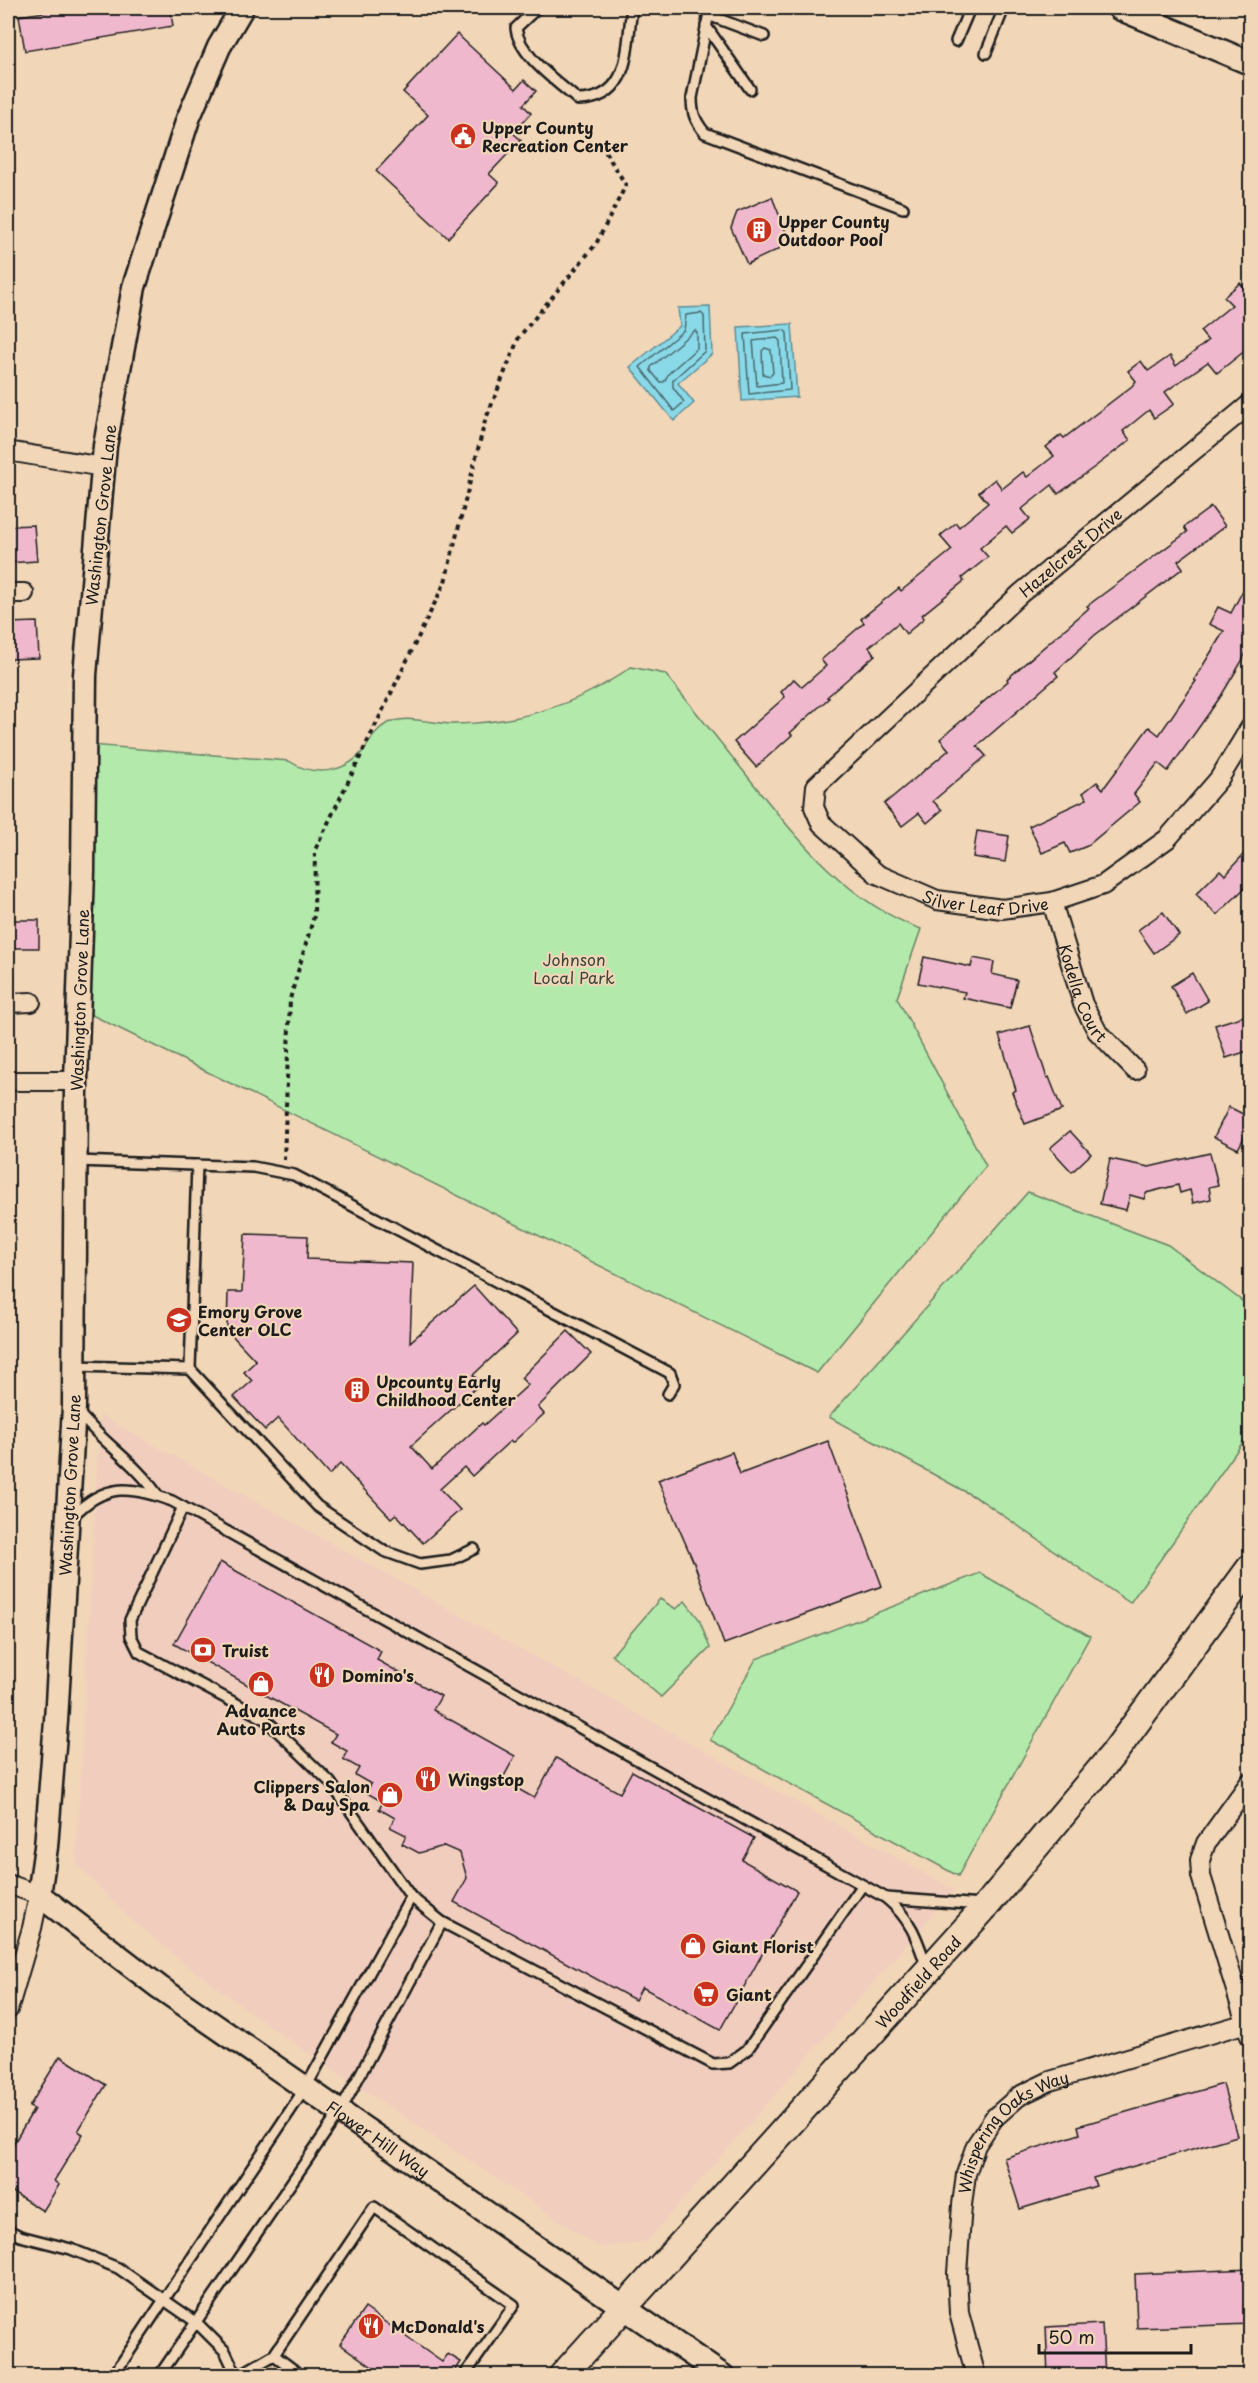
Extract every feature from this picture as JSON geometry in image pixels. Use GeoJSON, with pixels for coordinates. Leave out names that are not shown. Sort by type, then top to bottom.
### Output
{"type":"FeatureCollection","features":[{"type":"Feature","properties":{"kind":"main road","name":"Woodfield Road"},"geometry":{"type":"LineString","coordinates":[[562,2376],[987,1905],[1114,1753],[1251,1568]]}},
{"type":"Feature","properties":{"kind":"street","name":"Washington Grove Lane"},"geometry":{"type":"LineString","coordinates":[[8,2010],[32,1928],[47,1835],[67,1521],[74,1407],[76,1081],[84,871],[85,675],[105,446],[134,287],[188,119],[219,47],[242,8]]}},
{"type":"Feature","properties":{"kind":"street"},"geometry":{"type":"LineString","coordinates":[[1119,8],[1251,63]]}},
{"type":"Feature","properties":{"kind":"street","name":"Hazelcrest Drive"},"geometry":{"type":"LineString","coordinates":[[896,708],[1020,594],[1251,404]]}},
{"type":"Feature","properties":{"kind":"street"},"geometry":{"type":"LineString","coordinates":[[8,451],[103,468]]}},
{"type":"Feature","properties":{"kind":"street","name":"Silver Leaf Drive"},"geometry":{"type":"LineString","coordinates":[[896,708],[816,786],[814,807],[821,823],[877,874],[937,900],[1002,909],[1052,902],[1103,885],[1167,839],[1219,779],[1251,728]]}},
{"type":"Feature","properties":{"kind":"street","name":"Kodella Court"},"geometry":{"type":"LineString","coordinates":[[1052,902],[1083,1004],[1097,1031],[1135,1070]]}},
{"type":"Feature","properties":{"kind":"street"},"geometry":{"type":"LineString","coordinates":[[8,1003],[31,1002]]}},
{"type":"Feature","properties":{"kind":"street"},"geometry":{"type":"LineString","coordinates":[[8,1081],[76,1081]]}},
{"type":"Feature","properties":{"kind":"street"},"geometry":{"type":"LineString","coordinates":[[1249,2028],[1202,1876],[1200,1860],[1206,1843],[1251,1782]]}},
{"type":"Feature","properties":{"kind":"street"},"geometry":{"type":"LineString","coordinates":[[8,1884],[39,1895]]}},
{"type":"Feature","properties":{"kind":"street","name":"Flower Hill Way"},"geometry":{"type":"LineString","coordinates":[[39,1895],[159,1987],[341,2110],[723,2376]]}},
{"type":"Feature","properties":{"kind":"street","name":"Whispering Oaks Way"},"geometry":{"type":"LineString","coordinates":[[976,2376],[959,2313],[957,2273],[966,2174],[976,2145],[994,2118],[1019,2096],[1050,2081],[1249,2028]]}},
{"type":"Feature","properties":{"kind":"lane"},"geometry":{"type":"LineString","coordinates":[[537,8],[516,28],[517,38],[523,50],[578,100],[590,100],[604,95],[618,84],[623,71],[632,8]]}},
{"type":"Feature","properties":{"kind":"lane"},"geometry":{"type":"LineString","coordinates":[[956,41],[970,8]]}},
{"type":"Feature","properties":{"kind":"lane"},"geometry":{"type":"LineString","coordinates":[[986,53],[1004,8]]}},
{"type":"Feature","properties":{"kind":"lane"},"geometry":{"type":"LineString","coordinates":[[764,36],[709,11],[692,98],[692,111],[696,123],[705,133],[903,208]]}},
{"type":"Feature","properties":{"kind":"lane"},"geometry":{"type":"LineString","coordinates":[[706,26],[750,89]]}},
{"type":"Feature","properties":{"kind":"lane"},"geometry":{"type":"LineString","coordinates":[[76,1161],[253,1167],[294,1175],[670,1372],[674,1384],[668,1394]]}},
{"type":"Feature","properties":{"kind":"lane"},"geometry":{"type":"LineString","coordinates":[[196,1165],[190,1369],[317,1506],[384,1551],[420,1564],[451,1560],[474,1549]]}},
{"type":"Feature","properties":{"kind":"lane"},"geometry":{"type":"LineString","coordinates":[[74,1365],[190,1369]]}},
{"type":"Feature","properties":{"kind":"lane"},"geometry":{"type":"LineString","coordinates":[[74,1407],[88,1426],[150,1484],[158,1496]]}},
{"type":"Feature","properties":{"kind":"lane"},"geometry":{"type":"LineString","coordinates":[[67,1521],[86,1502],[105,1493],[124,1489],[158,1496],[183,1507],[886,1898],[900,1910],[913,1928],[928,1970]]}},
{"type":"Feature","properties":{"kind":"lane"},"geometry":{"type":"LineString","coordinates":[[183,1507],[130,1620],[131,1636],[139,1652],[265,1719],[330,1782],[411,1897],[442,1922],[713,2064],[729,2063],[747,2050],[862,1886]]}},
{"type":"Feature","properties":{"kind":"lane"},"geometry":{"type":"LineString","coordinates":[[113,2376],[306,2086],[411,1897]]}},
{"type":"Feature","properties":{"kind":"lane"},"geometry":{"type":"LineString","coordinates":[[886,1898],[987,1905]]}},
{"type":"Feature","properties":{"kind":"lane"},"geometry":{"type":"LineString","coordinates":[[159,2376],[341,2110],[442,1922]]}},
{"type":"Feature","properties":{"kind":"lane"},"geometry":{"type":"LineString","coordinates":[[8,2230],[118,2268],[196,2322],[225,2351],[238,2376],[274,2355],[374,2207],[514,2305],[464,2376]]}},
{"type":"Feature","properties":{"kind":"lane"},"geometry":{"type":"LineString","coordinates":[[274,2355],[302,2376]]}},
{"type":"Feature","properties":{"kind":"path"},"geometry":{"type":"LineString","coordinates":[[283,1173],[290,999],[314,915],[315,850],[445,582],[485,421],[519,336],[596,244],[626,185],[600,144]]}},
{"type":"Feature","properties":{"kind":"shaded area"},"geometry":{"type":"Polygon","coordinates":[[[100,1415],[954,1890],[646,2242],[599,2247],[286,2038],[184,1963],[128,1917],[76,1863],[100,1415]]]}},
{"type":"Feature","properties":{"kind":"green space","name":"Johnson Local Park"},"geometry":{"type":"Polygon","coordinates":[[[631,667],[665,674],[785,822],[824,865],[846,885],[894,917],[921,929],[897,998],[986,1166],[817,1373],[90,1014],[91,745],[289,761],[308,769],[328,771],[347,765],[355,759],[378,730],[391,722],[406,719],[447,724],[479,723],[525,716],[590,692],[631,667]]]}},
{"type":"Feature","properties":{"kind":"green space"},"geometry":{"type":"Polygon","coordinates":[[[1028,1192],[1168,1245],[1250,1307],[1250,1432],[1130,1603],[982,1501],[829,1417],[1028,1192]]]}},
{"type":"Feature","properties":{"kind":"green space"},"geometry":{"type":"Polygon","coordinates":[[[980,1573],[1090,1636],[958,1876],[710,1740],[756,1659],[980,1573]]]}},
{"type":"Feature","properties":{"kind":"green space"},"geometry":{"type":"Polygon","coordinates":[[[660,1599],[676,1609],[685,1601],[699,1619],[710,1648],[661,1697],[612,1655],[660,1599]]]}},
{"type":"Feature","properties":{"kind":"water"},"geometry":{"type":"Polygon","coordinates":[[[710,307],[712,354],[678,383],[694,403],[674,421],[630,367],[680,326],[678,308],[710,307]]]}},
{"type":"Feature","properties":{"kind":"water"},"geometry":{"type":"Polygon","coordinates":[[[792,324],[797,397],[742,401],[738,327],[792,324]]]}},
{"type":"Feature","properties":{"kind":"building"},"geometry":{"type":"Polygon","coordinates":[[[72,8],[170,8],[173,26],[25,51],[19,16],[72,8]]]}},
{"type":"Feature","properties":{"kind":"building","name":"Upper County Recreation Center"},"geometry":{"type":"Polygon","coordinates":[[[457,34],[516,89],[524,80],[536,91],[523,105],[531,113],[513,133],[521,140],[489,174],[499,183],[448,238],[376,171],[428,115],[403,92],[457,34]]]}},
{"type":"Feature","properties":{"kind":"building","name":"Upper County Outdoor Pool"},"geometry":{"type":"Polygon","coordinates":[[[772,197],[786,232],[779,249],[747,264],[731,228],[737,212],[772,197]]]}},
{"type":"Feature","properties":{"kind":"building"},"geometry":{"type":"Polygon","coordinates":[[[1240,283],[1251,295],[1251,346],[1217,373],[1208,362],[1165,392],[1174,404],[1154,418],[1149,410],[1123,431],[1130,440],[1058,494],[1052,485],[1022,509],[1030,519],[1012,533],[1006,526],[980,548],[988,557],[962,578],[964,581],[922,615],[924,618],[906,634],[898,623],[869,647],[875,655],[827,697],[829,698],[790,733],[792,735],[756,767],[734,742],[785,697],[781,692],[794,679],[802,687],[826,666],[821,660],[864,623],[861,619],[899,588],[901,591],[952,550],[940,536],[956,523],[959,527],[988,503],[979,492],[995,479],[1002,489],[1023,472],[1027,477],[1054,456],[1046,447],[1061,435],[1064,438],[1132,386],[1136,381],[1128,371],[1141,361],[1148,371],[1170,356],[1176,366],[1208,341],[1200,331],[1232,305],[1224,297],[1240,283]]]}},
{"type":"Feature","properties":{"kind":"building"},"geometry":{"type":"Polygon","coordinates":[[[1211,507],[1225,526],[1178,561],[1183,568],[1095,635],[1055,672],[1058,676],[977,746],[986,756],[933,801],[942,810],[927,823],[919,813],[902,826],[884,804],[949,750],[940,739],[1089,608],[1087,606],[1187,532],[1184,527],[1211,507]]]}},
{"type":"Feature","properties":{"kind":"building"},"geometry":{"type":"Polygon","coordinates":[[[34,525],[37,561],[8,563],[8,526],[34,525]]]}},
{"type":"Feature","properties":{"kind":"building"},"geometry":{"type":"Polygon","coordinates":[[[1251,575],[1251,642],[1221,696],[1168,771],[1158,763],[1134,794],[1140,802],[1087,846],[1070,853],[1065,843],[1042,853],[1029,826],[1087,799],[1083,793],[1097,782],[1103,789],[1149,727],[1159,735],[1196,681],[1194,680],[1224,631],[1209,624],[1218,607],[1231,613],[1251,575]]]}},
{"type":"Feature","properties":{"kind":"building"},"geometry":{"type":"Polygon","coordinates":[[[37,622],[39,658],[8,659],[8,623],[37,622]]]}},
{"type":"Feature","properties":{"kind":"building"},"geometry":{"type":"Polygon","coordinates":[[[977,831],[1009,836],[1005,862],[973,857],[977,831]]]}},
{"type":"Feature","properties":{"kind":"building"},"geometry":{"type":"Polygon","coordinates":[[[1251,846],[1251,882],[1217,915],[1196,894],[1220,870],[1225,875],[1251,846]]]}},
{"type":"Feature","properties":{"kind":"building"},"geometry":{"type":"Polygon","coordinates":[[[1163,912],[1179,935],[1154,953],[1138,930],[1163,912]]]}},
{"type":"Feature","properties":{"kind":"building"},"geometry":{"type":"Polygon","coordinates":[[[8,920],[39,920],[39,948],[8,948],[8,920]]]}},
{"type":"Feature","properties":{"kind":"building"},"geometry":{"type":"Polygon","coordinates":[[[924,957],[971,967],[973,958],[994,962],[992,974],[1017,980],[1010,1008],[963,998],[965,992],[918,983],[924,957]]]}},
{"type":"Feature","properties":{"kind":"building"},"geometry":{"type":"Polygon","coordinates":[[[1192,973],[1208,1001],[1187,1014],[1171,986],[1192,973]]]}},
{"type":"Feature","properties":{"kind":"building"},"geometry":{"type":"Polygon","coordinates":[[[1247,1015],[1251,1027],[1251,1050],[1226,1058],[1215,1025],[1247,1015]]]}},
{"type":"Feature","properties":{"kind":"building"},"geometry":{"type":"Polygon","coordinates":[[[1030,1026],[1047,1078],[1049,1077],[1062,1110],[1025,1124],[1012,1092],[1016,1090],[999,1035],[1030,1026]]]}},
{"type":"Feature","properties":{"kind":"building"},"geometry":{"type":"Polygon","coordinates":[[[1229,1107],[1251,1118],[1251,1124],[1238,1149],[1214,1137],[1229,1107]]]}},
{"type":"Feature","properties":{"kind":"building"},"geometry":{"type":"Polygon","coordinates":[[[1070,1131],[1091,1154],[1072,1172],[1050,1148],[1070,1131]]]}},
{"type":"Feature","properties":{"kind":"building"},"geometry":{"type":"Polygon","coordinates":[[[1210,1153],[1218,1185],[1209,1187],[1211,1199],[1193,1203],[1190,1190],[1180,1193],[1178,1185],[1146,1193],[1144,1199],[1130,1195],[1126,1210],[1100,1204],[1110,1159],[1149,1167],[1210,1153]]]}},
{"type":"Feature","properties":{"kind":"building","name":"Upcounty Early Childhood Center"},"geometry":{"type":"Polygon","coordinates":[[[245,1234],[308,1236],[307,1259],[413,1263],[410,1342],[474,1286],[517,1334],[473,1375],[481,1383],[411,1446],[432,1469],[528,1385],[521,1378],[568,1331],[591,1354],[538,1407],[544,1414],[512,1443],[510,1441],[472,1476],[464,1467],[440,1489],[460,1510],[423,1543],[396,1514],[391,1518],[340,1464],[329,1475],[278,1418],[265,1430],[234,1397],[252,1381],[244,1372],[256,1361],[227,1330],[228,1292],[242,1292],[245,1234]]]}},
{"type":"Feature","properties":{"kind":"building"},"geometry":{"type":"Polygon","coordinates":[[[828,1441],[882,1586],[724,1644],[694,1563],[658,1480],[732,1452],[740,1474],[828,1441]]]}},
{"type":"Feature","properties":{"kind":"building"},"geometry":{"type":"Polygon","coordinates":[[[220,1562],[381,1651],[377,1660],[441,1696],[433,1710],[515,1756],[502,1780],[534,1798],[556,1758],[620,1793],[632,1771],[754,1838],[742,1860],[797,1891],[720,2030],[642,1987],[635,2000],[454,1902],[467,1878],[460,1853],[444,1846],[419,1853],[402,1844],[406,1835],[390,1827],[395,1818],[379,1809],[383,1802],[367,1793],[371,1784],[355,1775],[359,1768],[343,1759],[347,1751],[331,1742],[336,1734],[174,1644],[220,1562]]]}},
{"type":"Feature","properties":{"kind":"building"},"geometry":{"type":"Polygon","coordinates":[[[60,2056],[106,2085],[78,2131],[83,2134],[54,2181],[59,2185],[43,2211],[8,2189],[8,2153],[34,2109],[29,2107],[60,2056]]]}},
{"type":"Feature","properties":{"kind":"building"},"geometry":{"type":"Polygon","coordinates":[[[1223,2084],[1237,2136],[1093,2178],[1096,2186],[1020,2209],[1004,2158],[1080,2134],[1078,2126],[1223,2084]]]}},
{"type":"Feature","properties":{"kind":"building"},"geometry":{"type":"Polygon","coordinates":[[[1251,2269],[1251,2324],[1137,2328],[1135,2274],[1251,2269]]]}},
{"type":"Feature","properties":{"kind":"building","name":"McDonald's"},"geometry":{"type":"Polygon","coordinates":[[[365,2308],[442,2362],[448,2354],[461,2362],[455,2371],[457,2376],[385,2376],[340,2344],[365,2308]]]}},
{"type":"Feature","properties":{"kind":"building"},"geometry":{"type":"Polygon","coordinates":[[[1102,2324],[1105,2376],[1048,2376],[1046,2327],[1102,2324]]]}},
{"type":"Feature","properties":{"kind":"place","name":"Upper County Recreation Center"},"geometry":{"type":"Point","coordinates":[463,136]}},
{"type":"Feature","properties":{"kind":"place","name":"Upper County Outdoor Pool"},"geometry":{"type":"Point","coordinates":[759,230]}},
{"type":"Feature","properties":{"kind":"place","name":"Emory Grove Center OLC"},"geometry":{"type":"Point","coordinates":[179,1320]}},
{"type":"Feature","properties":{"kind":"place","name":"Upcounty Early Childhood Center"},"geometry":{"type":"Point","coordinates":[357,1390]}},
{"type":"Feature","properties":{"kind":"place","name":"Truist"},"geometry":{"type":"Point","coordinates":[203,1650]}},
{"type":"Feature","properties":{"kind":"place","name":"Domino's"},"geometry":{"type":"Point","coordinates":[322,1675]}},
{"type":"Feature","properties":{"kind":"place","name":"Advance Auto Parts"},"geometry":{"type":"Point","coordinates":[261,1684]}},
{"type":"Feature","properties":{"kind":"place","name":"Wingstop"},"geometry":{"type":"Point","coordinates":[428,1779]}},
{"type":"Feature","properties":{"kind":"place","name":"Clippers Salon & Day Spa"},"geometry":{"type":"Point","coordinates":[390,1795]}},
{"type":"Feature","properties":{"kind":"place","name":"Giant Florist"},"geometry":{"type":"Point","coordinates":[693,1946]}},
{"type":"Feature","properties":{"kind":"place","name":"Giant"},"geometry":{"type":"Point","coordinates":[706,1994]}},
{"type":"Feature","properties":{"kind":"place","name":"McDonald's"},"geometry":{"type":"Point","coordinates":[371,2326]}}]}
